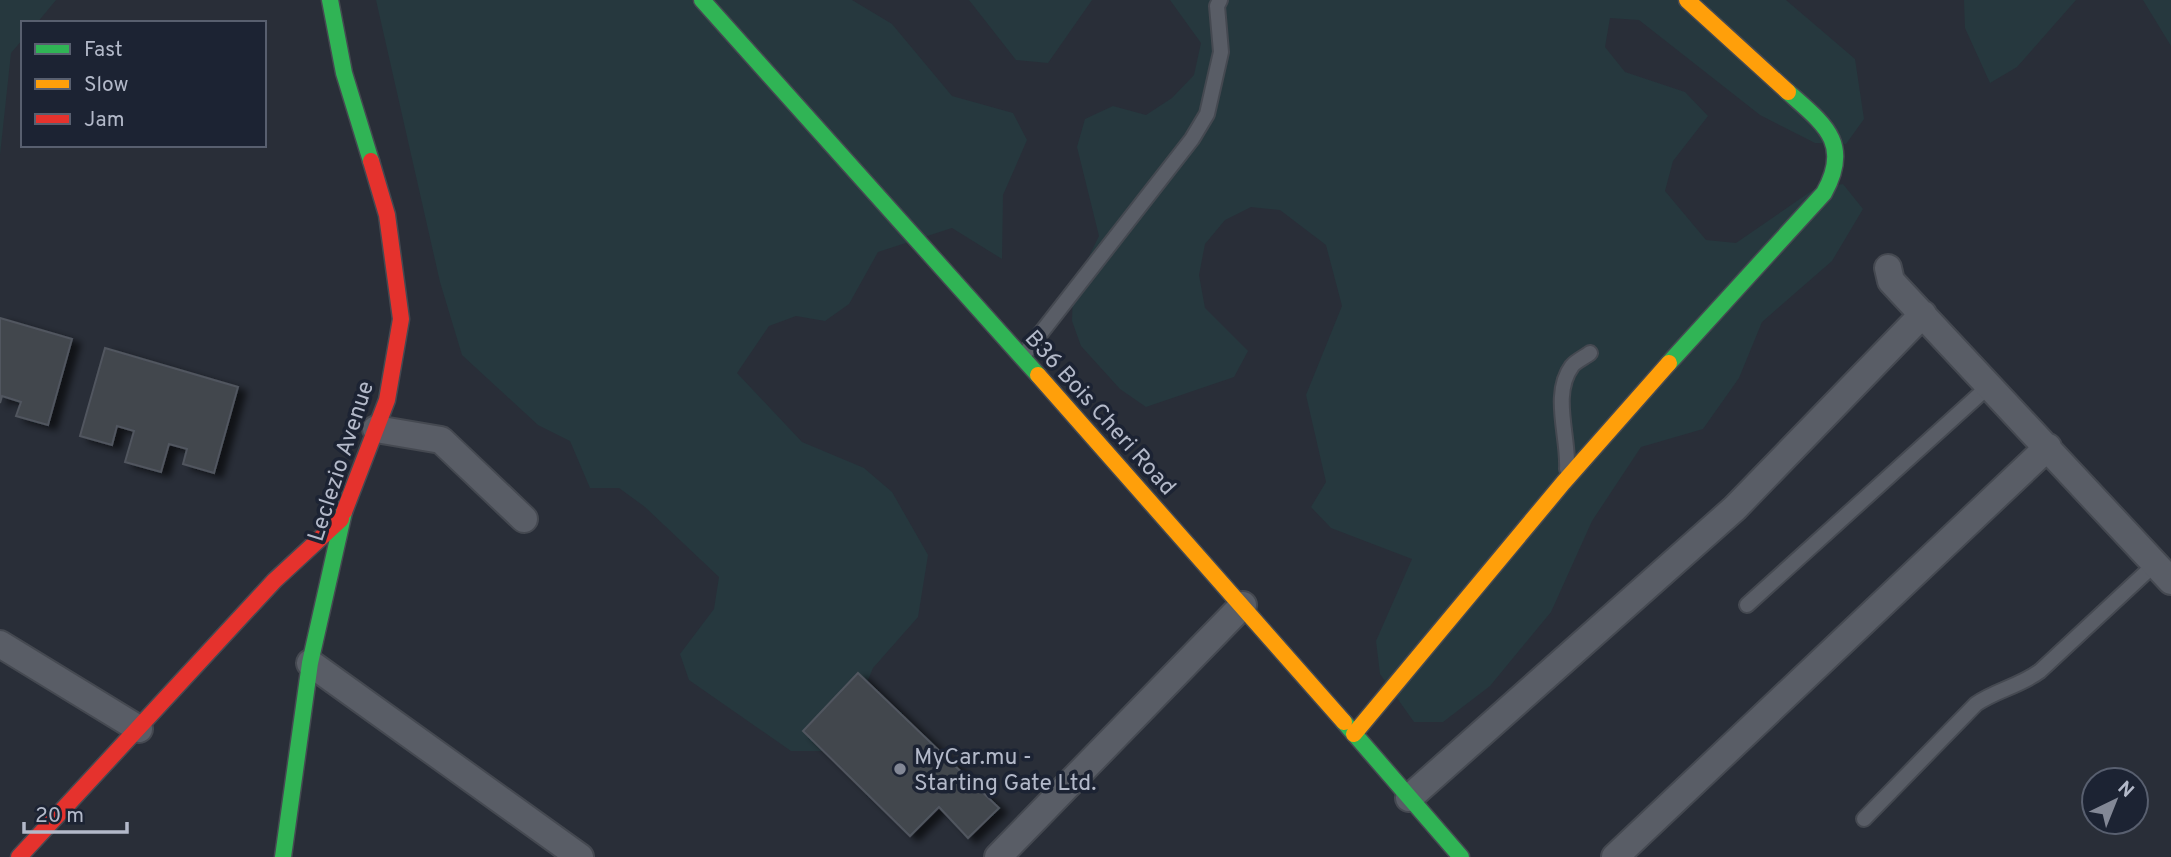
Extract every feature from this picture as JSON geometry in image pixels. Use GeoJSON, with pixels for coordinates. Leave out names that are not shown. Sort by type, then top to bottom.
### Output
{"type":"FeatureCollection","features":[{"type":"Feature","properties":{"kind":"main road","name":"Leclezio Avenue"},"geometry":{"type":"LineString","coordinates":[[283,857],[310,663],[341,519],[387,400],[401,319],[387,215],[344,73],[330,0]]}},
{"type":"Feature","properties":{"kind":"main road","name":"B36 Bois Cheri Road"},"geometry":{"type":"LineString","coordinates":[[702,0],[1243,605],[1461,857]]}},
{"type":"Feature","properties":{"kind":"main road"},"geometry":{"type":"LineString","coordinates":[[1354,734],[1563,483],[1824,193],[1835,175],[1838,155],[1835,145],[1819,121],[1687,0]]}},
{"type":"Feature","properties":{"kind":"main road"},"geometry":{"type":"LineString","coordinates":[[19,857],[275,580],[341,519]]}},
{"type":"Feature","properties":{"kind":"street"},"geometry":{"type":"LineString","coordinates":[[1888,268],[1891,281],[2163,573]]}},
{"type":"Feature","properties":{"kind":"street"},"geometry":{"type":"LineString","coordinates":[[1409,797],[1735,508],[1923,314]]}},
{"type":"Feature","properties":{"kind":"street"},"geometry":{"type":"LineString","coordinates":[[376,429],[442,440],[523,519]]}},
{"type":"Feature","properties":{"kind":"street"},"geometry":{"type":"LineString","coordinates":[[1615,857],[2048,447]]}},
{"type":"Feature","properties":{"kind":"street"},"geometry":{"type":"LineString","coordinates":[[998,857],[1243,605]]}},
{"type":"Feature","properties":{"kind":"street"},"geometry":{"type":"LineString","coordinates":[[0,644],[139,729]]}},
{"type":"Feature","properties":{"kind":"street"},"geometry":{"type":"LineString","coordinates":[[310,663],[580,857]]}},
{"type":"Feature","properties":{"kind":"lane"},"geometry":{"type":"LineString","coordinates":[[1022,357],[1192,139],[1207,114],[1221,52],[1217,6],[1220,0]]}},
{"type":"Feature","properties":{"kind":"lane"},"geometry":{"type":"LineString","coordinates":[[1563,483],[1568,467],[1562,406],[1564,384],[1573,366],[1590,353]]}},
{"type":"Feature","properties":{"kind":"lane"},"geometry":{"type":"LineString","coordinates":[[1747,605],[1990,385]]}},
{"type":"Feature","properties":{"kind":"lane"},"geometry":{"type":"LineString","coordinates":[[1864,819],[1976,704],[2030,679],[2163,573]]}},
{"type":"Feature","properties":{"kind":"shaded area"},"geometry":{"type":"Polygon","coordinates":[[[0,0],[56,0],[39,21],[21,21],[21,41],[11,53],[0,155],[0,0]]]}},
{"type":"Feature","properties":{"kind":"shaded area"},"geometry":{"type":"Polygon","coordinates":[[[376,0],[852,0],[892,24],[952,96],[1013,113],[1027,140],[1003,195],[1002,259],[952,228],[878,252],[849,304],[825,321],[796,316],[769,326],[737,373],[802,442],[864,468],[892,492],[928,555],[918,617],[873,668],[847,731],[823,751],[791,751],[689,680],[680,654],[714,609],[719,577],[645,507],[619,488],[590,488],[570,441],[538,425],[462,355],[440,282],[376,0]]]}},
{"type":"Feature","properties":{"kind":"shaded area"},"geometry":{"type":"Polygon","coordinates":[[[969,0],[1092,0],[1048,63],[1016,60],[969,0]]]}},
{"type":"Feature","properties":{"kind":"shaded area"},"geometry":{"type":"Polygon","coordinates":[[[1170,0],[1786,0],[1855,59],[1864,119],[1846,144],[1815,143],[1760,115],[1639,20],[1610,18],[1605,47],[1625,72],[1685,92],[1708,116],[1673,161],[1665,191],[1706,240],[1736,243],[1813,190],[1843,184],[1863,209],[1832,261],[1762,322],[1739,378],[1703,429],[1641,447],[1592,521],[1551,612],[1490,686],[1443,722],[1414,722],[1380,674],[1376,641],[1412,559],[1331,528],[1311,507],[1326,482],[1306,395],[1342,306],[1326,245],[1280,210],[1251,207],[1225,220],[1205,244],[1199,275],[1205,308],[1248,351],[1234,377],[1146,407],[1120,389],[1081,346],[1072,321],[1073,289],[1099,236],[1077,147],[1085,119],[1113,106],[1146,115],[1172,98],[1194,75],[1201,43],[1170,0]]]}},
{"type":"Feature","properties":{"kind":"shaded area"},"geometry":{"type":"Polygon","coordinates":[[[1964,0],[2076,0],[2017,67],[1990,83],[1965,28],[1964,0]]]}},
{"type":"Feature","properties":{"kind":"shaded area"},"geometry":{"type":"Polygon","coordinates":[[[2143,0],[2171,0],[2171,46],[2143,0]]]}},
{"type":"Feature","properties":{"kind":"building"},"geometry":{"type":"Polygon","coordinates":[[[0,318],[72,339],[48,425],[16,416],[21,402],[2,396],[0,403],[0,318]]]}},
{"type":"Feature","properties":{"kind":"building"},"geometry":{"type":"Polygon","coordinates":[[[105,348],[238,387],[214,473],[183,464],[187,449],[169,444],[161,472],[125,462],[134,431],[117,426],[112,445],[80,436],[105,348]]]}},
{"type":"Feature","properties":{"kind":"building","name":"MyCar.mu - Starting Gate Ltd."},"geometry":{"type":"Polygon","coordinates":[[[858,673],[999,808],[968,838],[939,807],[910,836],[803,731],[858,673]]]}},
{"type":"Feature","properties":{"kind":"traffic: fast"},"geometry":{"type":"LineString","coordinates":[[330,0],[344,73],[371,161]]}},
{"type":"Feature","properties":{"kind":"traffic: fast"},"geometry":{"type":"LineString","coordinates":[[702,0],[1038,375]]}},
{"type":"Feature","properties":{"kind":"traffic: fast"},"geometry":{"type":"LineString","coordinates":[[1669,363],[1824,193],[1832,176],[1835,161],[1830,136],[1813,114],[1788,92]]}},
{"type":"Feature","properties":{"kind":"traffic: fast"},"geometry":{"type":"LineString","coordinates":[[283,857],[310,663],[344,512]]}},
{"type":"Feature","properties":{"kind":"traffic: fast"},"geometry":{"type":"LineString","coordinates":[[1344,722],[1461,857]]}},
{"type":"Feature","properties":{"kind":"traffic: slow"},"geometry":{"type":"LineString","coordinates":[[1687,0],[1788,92]]}},
{"type":"Feature","properties":{"kind":"traffic: slow"},"geometry":{"type":"LineString","coordinates":[[1354,734],[1563,483],[1669,363]]}},
{"type":"Feature","properties":{"kind":"traffic: slow"},"geometry":{"type":"LineString","coordinates":[[1038,375],[1344,722]]}},
{"type":"Feature","properties":{"kind":"traffic: jam"},"geometry":{"type":"LineString","coordinates":[[344,512],[387,400],[401,319],[387,215],[371,161]]}},
{"type":"Feature","properties":{"kind":"traffic: jam"},"geometry":{"type":"LineString","coordinates":[[19,857],[275,580],[341,519]]}},
{"type":"Feature","properties":{"kind":"place","name":"MyCar.mu - Starting Gate Ltd."},"geometry":{"type":"Point","coordinates":[900,769]}}]}
